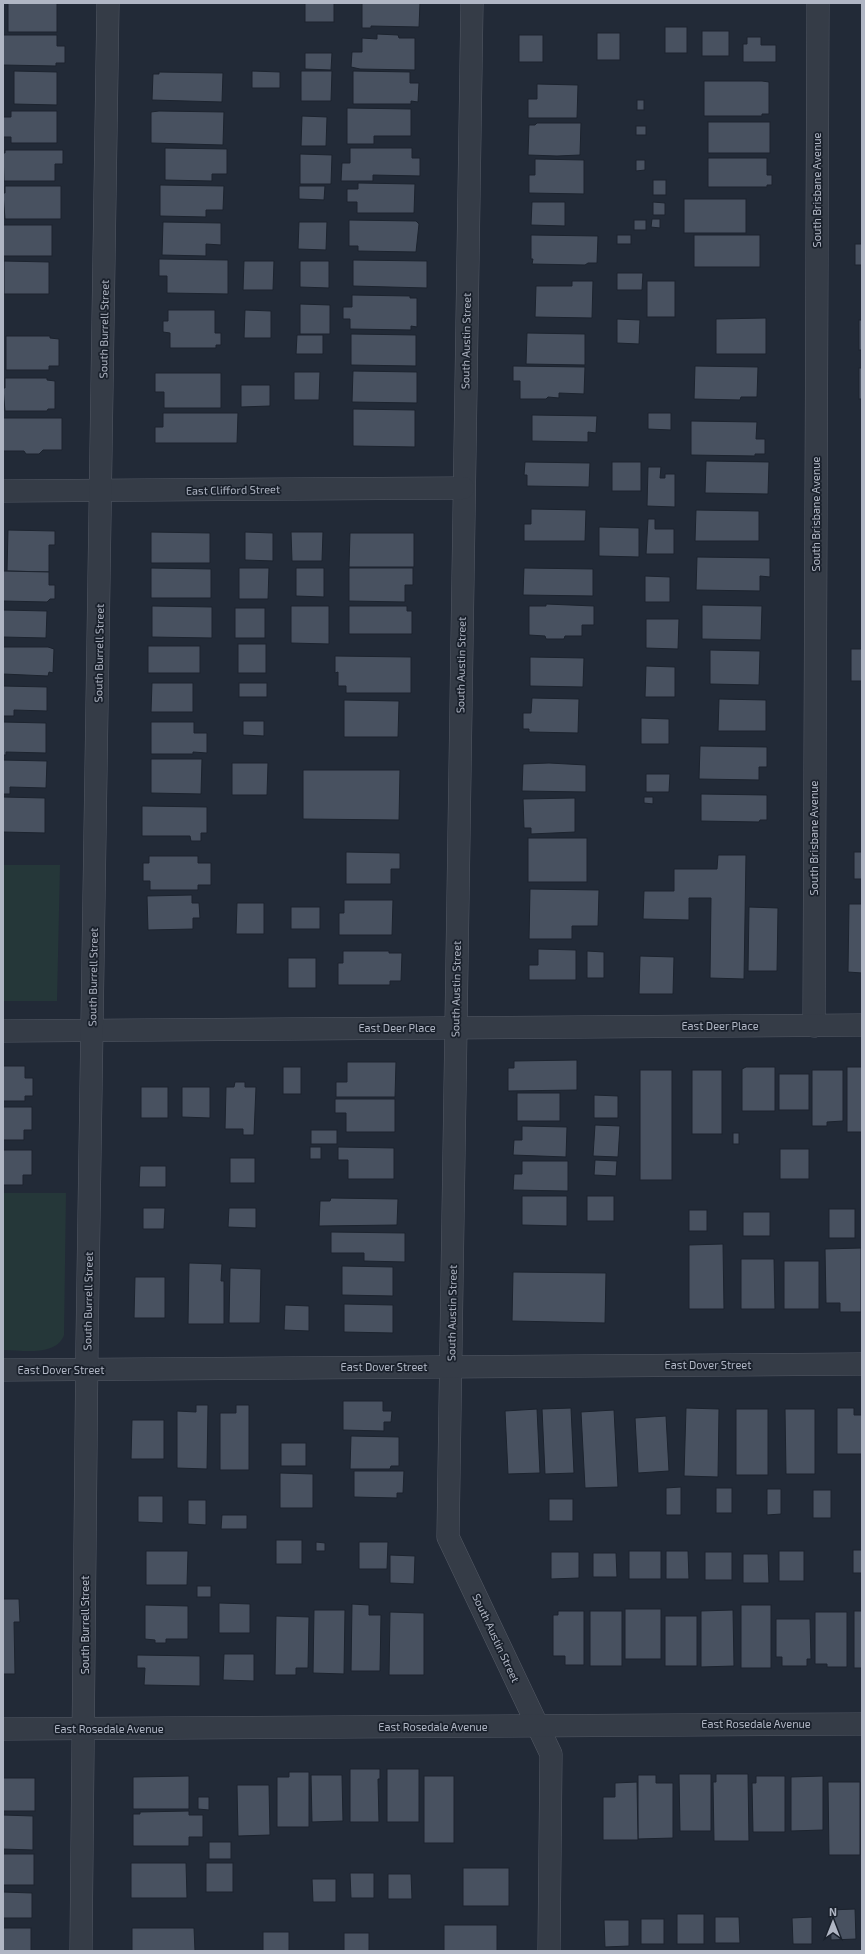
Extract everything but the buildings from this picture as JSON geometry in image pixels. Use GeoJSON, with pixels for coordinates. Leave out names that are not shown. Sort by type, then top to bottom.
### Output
{"type":"FeatureCollection","features":[{"type":"Feature","properties":{"kind":"street","name":"South Burrell Street"},"geometry":{"type":"LineString","coordinates":[[81,1951],[87,1369],[102,491],[108,3]]}},
{"type":"Feature","properties":{"kind":"street","name":"South Austin Street"},"geometry":{"type":"LineString","coordinates":[[472,3],[463,488],[448,1537],[551,1754],[549,1951]]}},
{"type":"Feature","properties":{"kind":"street","name":"South Brisbane Avenue"},"geometry":{"type":"LineString","coordinates":[[814,1026],[818,3]]}},
{"type":"Feature","properties":{"kind":"street","name":"East Clifford Street"},"geometry":{"type":"LineString","coordinates":[[3,492],[463,488]]}},
{"type":"Feature","properties":{"kind":"street","name":"East Deer Place"},"geometry":{"type":"LineString","coordinates":[[3,1031],[862,1025]]}},
{"type":"Feature","properties":{"kind":"street","name":"East Dover Street"},"geometry":{"type":"LineString","coordinates":[[3,1370],[862,1364]]}},
{"type":"Feature","properties":{"kind":"street","name":"East Rosedale Avenue"},"geometry":{"type":"LineString","coordinates":[[3,1730],[862,1724]]}},
{"type":"Feature","properties":{"kind":"shaded area"},"geometry":{"type":"Polygon","coordinates":[[[3,865],[60,865],[57,1001],[3,1001],[3,865]]]}},
{"type":"Feature","properties":{"kind":"shaded area"},"geometry":{"type":"Polygon","coordinates":[[[3,1193],[66,1193],[64,1335],[60,1342],[54,1347],[38,1351],[3,1350],[3,1193]]]}}]}
